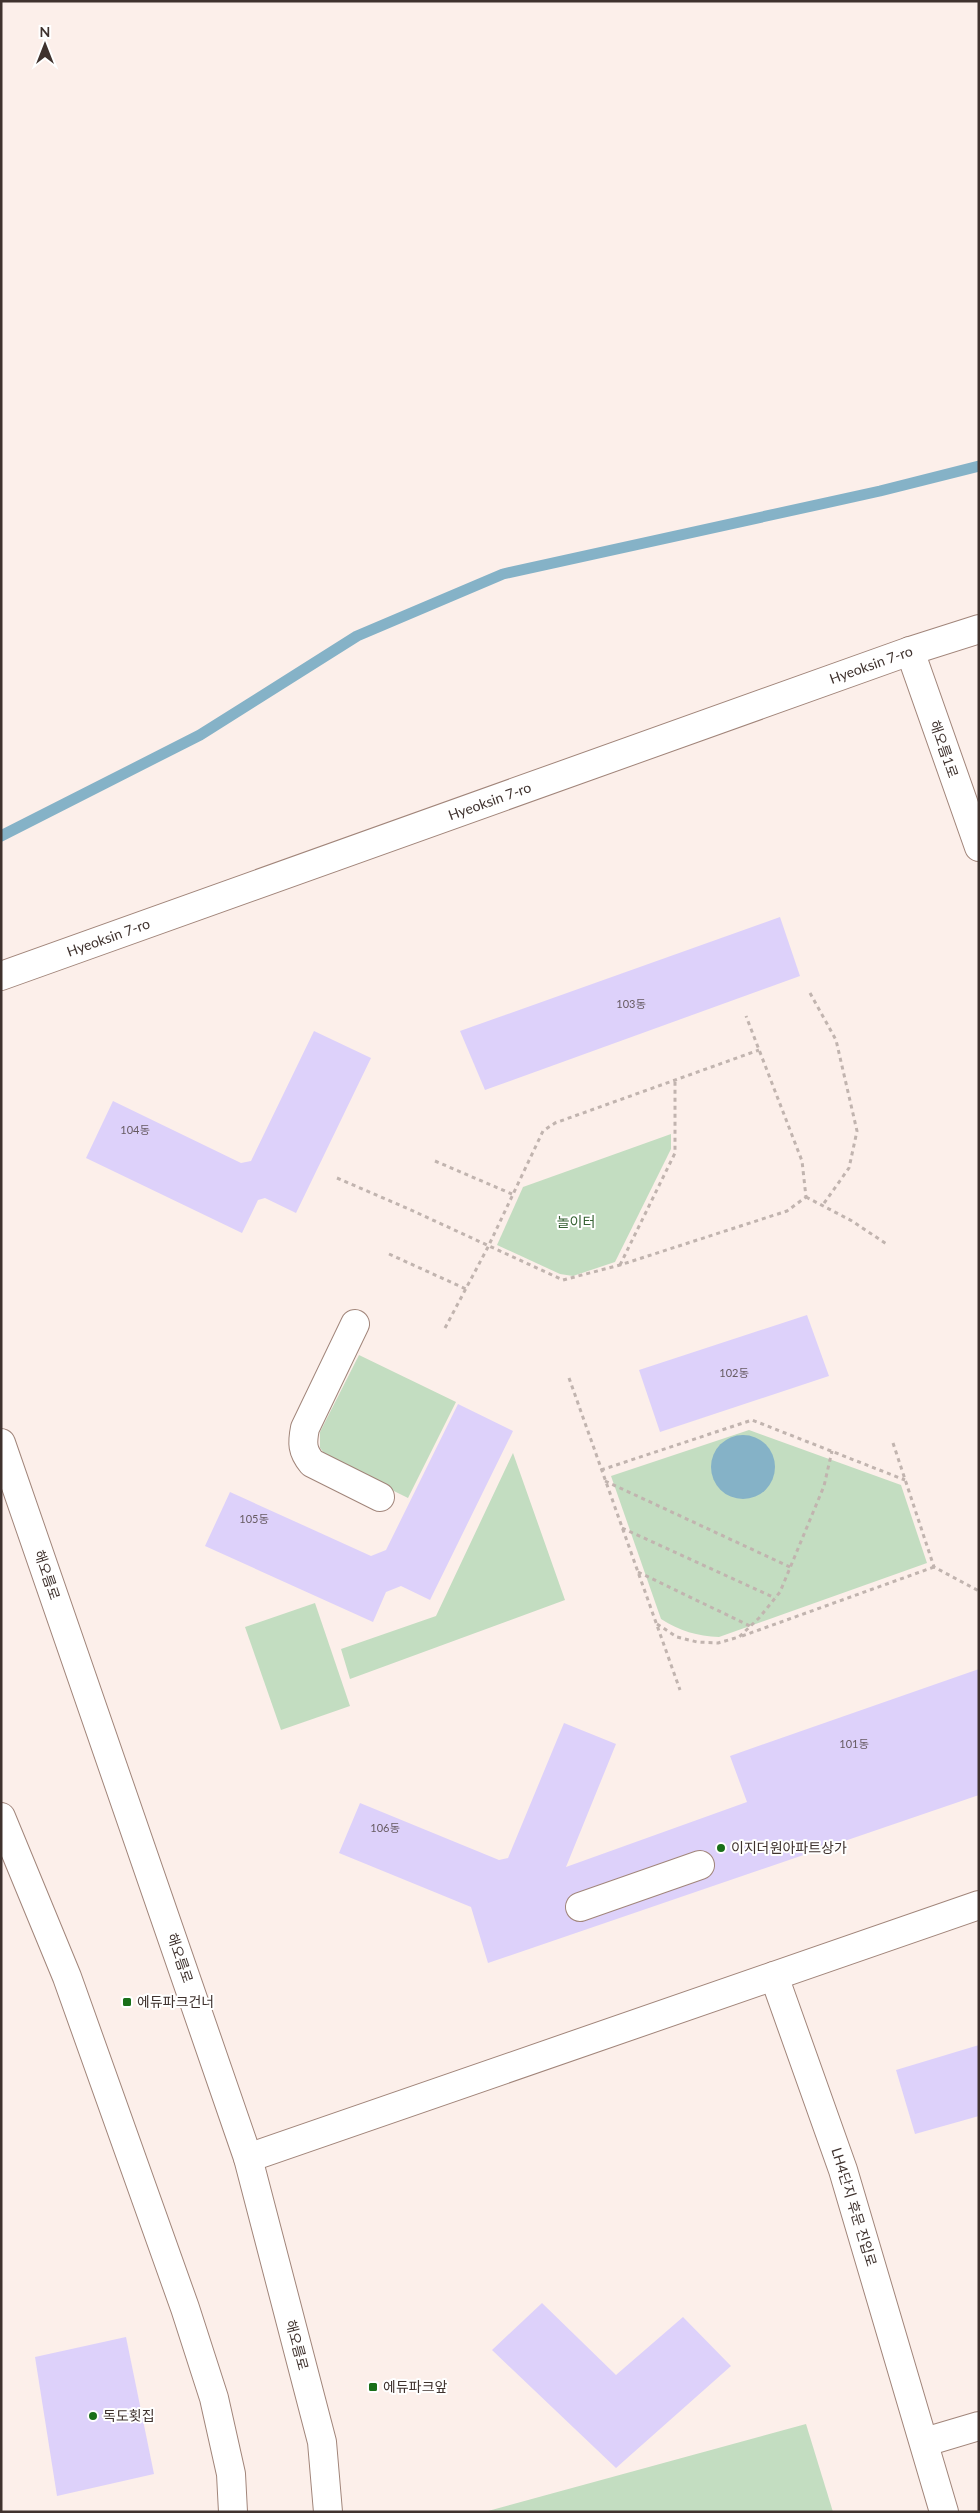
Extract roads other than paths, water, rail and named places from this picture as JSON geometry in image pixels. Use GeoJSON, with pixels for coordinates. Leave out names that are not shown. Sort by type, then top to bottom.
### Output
{"type":"FeatureCollection","features":[{"type":"Feature","properties":{"kind":"street","name":"Hyeoksin 7-ro"},"geometry":{"type":"LineString","coordinates":[[1,976],[910,651],[979,629]]}},
{"type":"Feature","properties":{"kind":"street","name":"해오름1로"},"geometry":{"type":"LineString","coordinates":[[910,651],[979,847]]}},
{"type":"Feature","properties":{"kind":"street"},"geometry":{"type":"LineString","coordinates":[[355,1324],[305,1428],[302,1440],[304,1453],[312,1463],[380,1497]]}},
{"type":"Feature","properties":{"kind":"street","name":"해오름로"},"geometry":{"type":"LineString","coordinates":[[1,1443],[248,2158],[322,2442],[328,2512]]}},
{"type":"Feature","properties":{"kind":"street"},"geometry":{"type":"LineString","coordinates":[[1,1817],[67,1977],[185,2308],[214,2398],[231,2474],[233,2512]]}},
{"type":"Feature","properties":{"kind":"street"},"geometry":{"type":"LineString","coordinates":[[580,1907],[700,1865]]}},
{"type":"Feature","properties":{"kind":"street"},"geometry":{"type":"LineString","coordinates":[[248,2158],[979,1905]]}},
{"type":"Feature","properties":{"kind":"street","name":"LH4단지 후문 진입로"},"geometry":{"type":"LineString","coordinates":[[774,1976],[843,2170],[925,2442],[944,2512]]}},
{"type":"Feature","properties":{"kind":"street"},"geometry":{"type":"LineString","coordinates":[[925,2442],[979,2426]]}},
{"type":"Feature","properties":{"kind":"water"},"geometry":{"type":"Polygon","coordinates":[[[737,1435],[749,1435],[766,1444],[773,1455],[775,1467],[773,1479],[766,1490],[749,1499],[737,1499],[725,1494],[716,1485],[711,1473],[711,1461],[716,1449],[725,1440],[737,1435]]]}},
{"type":"Feature","properties":{"kind":"waterway"},"geometry":{"type":"LineString","coordinates":[[1,836],[200,735],[357,636],[503,574],[880,491],[979,466]]}},
{"type":"Feature","properties":{"kind":"place","name":"이지더원아파트상가"},"geometry":{"type":"Point","coordinates":[721,1848]}},
{"type":"Feature","properties":{"kind":"place","name":"에듀파크건너"},"geometry":{"type":"Point","coordinates":[127,2002]}},
{"type":"Feature","properties":{"kind":"place","name":"에듀파크앞"},"geometry":{"type":"Point","coordinates":[373,2387]}},
{"type":"Feature","properties":{"kind":"place","name":"독도횟집"},"geometry":{"type":"Point","coordinates":[93,2416]}},
{"type":"Feature","properties":{"kind":"park label","name":"놀이터"},"geometry":{"type":"Point","coordinates":[576,1222]}}]}
